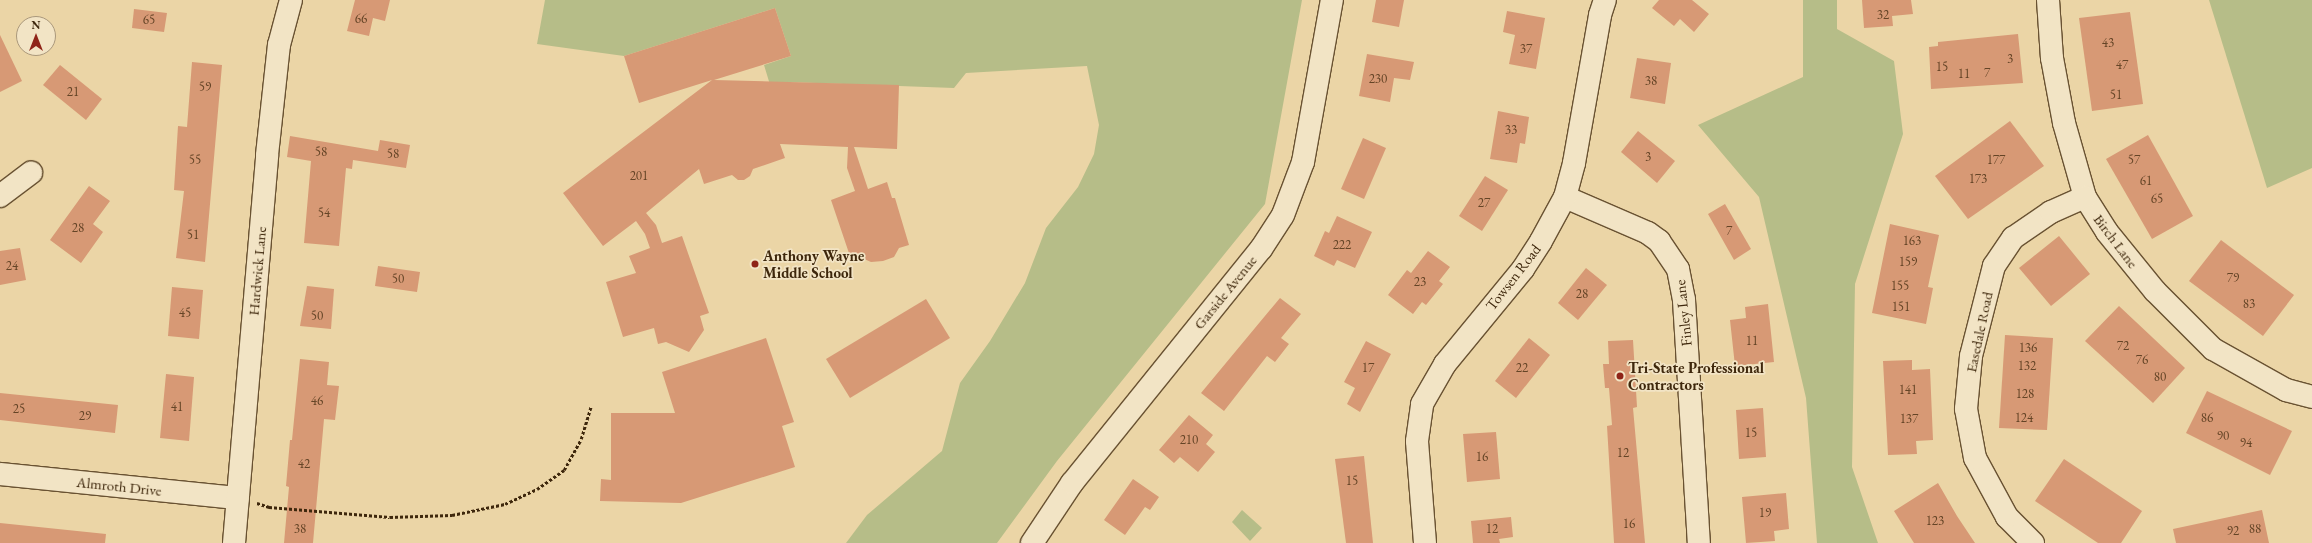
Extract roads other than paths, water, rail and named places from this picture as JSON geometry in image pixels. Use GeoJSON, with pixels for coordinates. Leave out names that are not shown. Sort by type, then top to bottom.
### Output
{"type":"FeatureCollection","features":[{"type":"Feature","properties":{"kind":"street","name":"Hardwick Lane"},"geometry":{"type":"LineString","coordinates":[[234,543],[267,155],[279,45],[291,0]]}},
{"type":"Feature","properties":{"kind":"street","name":"Garside Avenue"},"geometry":{"type":"LineString","coordinates":[[1033,543],[1072,483],[1260,249],[1283,215],[1303,162],[1332,0]]}},
{"type":"Feature","properties":{"kind":"street","name":"Towsen Road"},"geometry":{"type":"LineString","coordinates":[[1425,543],[1417,440],[1422,404],[1445,364],[1523,269],[1541,242],[1565,197],[1574,163],[1600,15],[1605,0]]}},
{"type":"Feature","properties":{"kind":"street","name":"Birch Lane"},"geometry":{"type":"LineString","coordinates":[[2048,0],[2052,58],[2064,123],[2085,197],[2107,232],[2155,291],[2213,349],[2286,390],[2312,397]]}},
{"type":"Feature","properties":{"kind":"street"},"geometry":{"type":"LineString","coordinates":[[0,196],[31,173]]}},
{"type":"Feature","properties":{"kind":"street","name":"Finley Lane"},"geometry":{"type":"LineString","coordinates":[[1565,197],[1648,233],[1659,241],[1678,269],[1684,300],[1700,543]]}},
{"type":"Feature","properties":{"kind":"street","name":"Easedale Road"},"geometry":{"type":"LineString","coordinates":[[2033,543],[2007,517],[1975,458],[1966,409],[1971,356],[1994,266],[2013,238],[2051,212],[2085,197]]}},
{"type":"Feature","properties":{"kind":"street","name":"Almroth Drive"},"geometry":{"type":"LineString","coordinates":[[0,474],[238,498]]}},
{"type":"Feature","properties":{"kind":"place","name":"Anthony Wayne Middle School"},"geometry":{"type":"Point","coordinates":[755,264]}},
{"type":"Feature","properties":{"kind":"place","name":"Tri-State Professional Contractors"},"geometry":{"type":"Point","coordinates":[1620,376]}}]}
